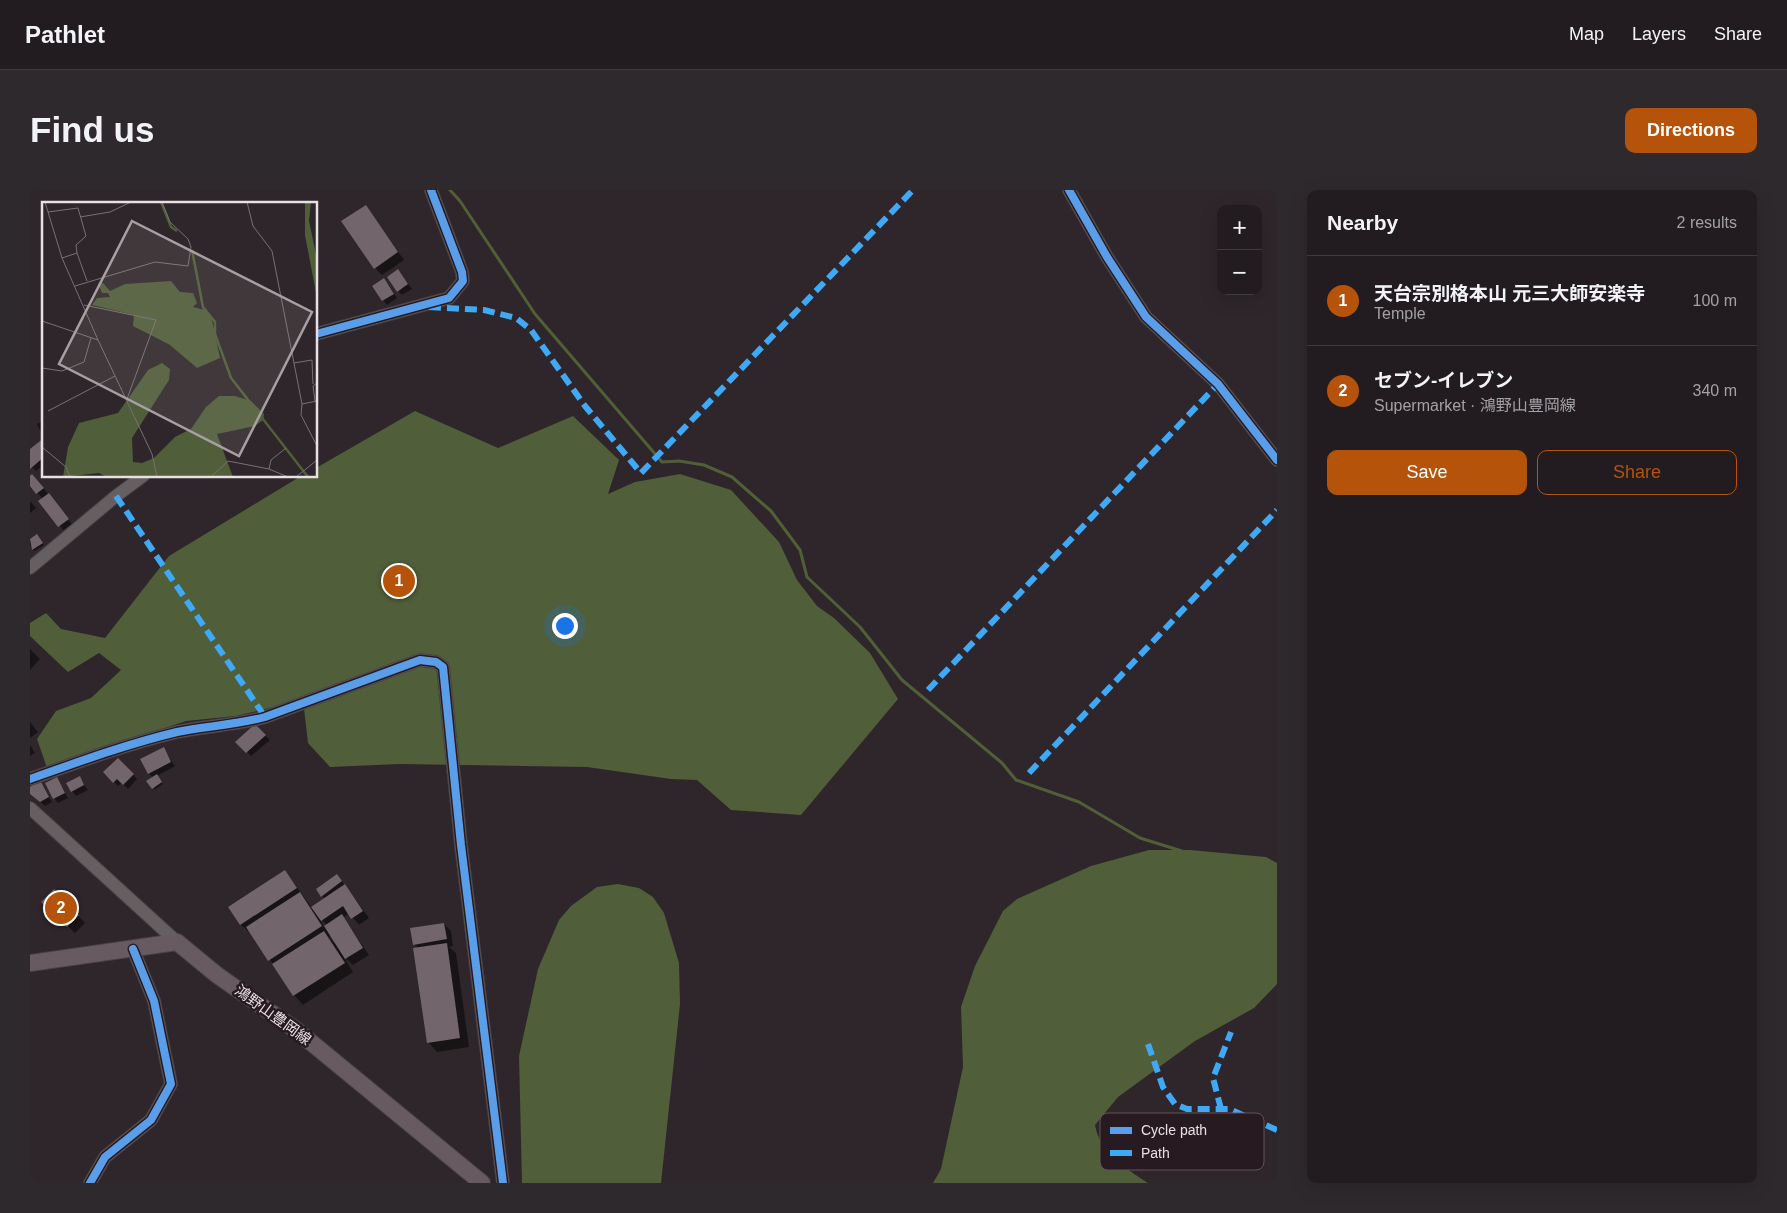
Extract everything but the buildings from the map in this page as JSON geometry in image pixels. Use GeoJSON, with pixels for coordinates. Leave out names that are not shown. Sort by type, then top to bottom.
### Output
{"type":"FeatureCollection","features":[{"type":"Feature","properties":{"kind":"main road"},"geometry":{"type":"LineString","coordinates":[[30,963],[177,942]]}},
{"type":"Feature","properties":{"kind":"main road","name":"鴻野山豊岡線"},"geometry":{"type":"LineString","coordinates":[[177,942],[217,975],[296,1030],[482,1183]]}},
{"type":"Feature","properties":{"kind":"street"},"geometry":{"type":"LineString","coordinates":[[318,333],[450,298],[463,281],[456,254],[435,205],[432,190]]}},
{"type":"Feature","properties":{"kind":"street"},"geometry":{"type":"LineString","coordinates":[[1069,190],[1107,257],[1146,317],[1218,384],[1277,460]]}},
{"type":"Feature","properties":{"kind":"street"},"geometry":{"type":"LineString","coordinates":[[30,568],[140,478]]}},
{"type":"Feature","properties":{"kind":"street"},"geometry":{"type":"LineString","coordinates":[[30,779],[87,758],[178,732],[245,723],[265,717],[420,660],[436,662],[443,667],[461,844],[504,1183]]}},
{"type":"Feature","properties":{"kind":"street"},"geometry":{"type":"LineString","coordinates":[[30,808],[177,942]]}},
{"type":"Feature","properties":{"kind":"street"},"geometry":{"type":"LineString","coordinates":[[90,1183],[105,1157],[151,1120],[171,1084],[154,1001],[133,949]]}},
{"type":"Feature","properties":{"kind":"green space"},"geometry":{"type":"Polygon","coordinates":[[[415,411],[498,448],[573,416],[619,460],[608,494],[635,482],[680,474],[731,490],[779,542],[797,580],[817,606],[834,618],[870,653],[898,699],[801,815],[731,810],[697,780],[671,779],[587,767],[399,764],[330,767],[308,743],[303,700],[236,716],[186,721],[47,768],[37,739],[56,711],[91,698],[121,670],[99,653],[68,672],[30,636],[30,623],[46,613],[61,629],[105,638],[169,556],[298,478],[318,478],[318,467],[415,411]]]}},
{"type":"Feature","properties":{"kind":"green space"},"geometry":{"type":"Polygon","coordinates":[[[1149,850],[1190,850],[1266,857],[1277,863],[1277,984],[1254,1008],[1195,1041],[1118,1097],[1105,1113],[1100,1113],[1100,1119],[1095,1125],[1100,1140],[1100,1170],[1129,1170],[1148,1183],[933,1183],[941,1169],[963,1067],[961,1007],[975,966],[1003,911],[1017,899],[1091,866],[1149,850]]]}},
{"type":"Feature","properties":{"kind":"green space"},"geometry":{"type":"Polygon","coordinates":[[[618,884],[639,888],[653,897],[664,913],[679,963],[680,1004],[661,1183],[522,1183],[519,1056],[538,969],[559,920],[571,906],[597,887],[618,884]]]}},
{"type":"Feature","properties":{"kind":"waterway"},"geometry":{"type":"LineString","coordinates":[[450,190],[460,201],[535,314],[662,462],[679,461],[704,465],[732,477],[771,511],[800,550],[807,577],[860,627],[902,680],[1002,763],[1016,780],[1079,802],[1140,838],[1246,871],[1277,889]]}},
{"type":"Feature","properties":{"kind":"marked path"},"geometry":{"type":"LineString","coordinates":[[429,307],[484,310],[516,318],[531,330],[585,406],[641,473],[913,190]]}},
{"type":"Feature","properties":{"kind":"marked path"},"geometry":{"type":"LineString","coordinates":[[928,690],[1218,384]]}},
{"type":"Feature","properties":{"kind":"marked path"},"geometry":{"type":"LineString","coordinates":[[116,496],[265,717]]}},
{"type":"Feature","properties":{"kind":"marked path"},"geometry":{"type":"LineString","coordinates":[[1029,773],[1277,510]]}},
{"type":"Feature","properties":{"kind":"marked path"},"geometry":{"type":"LineString","coordinates":[[1221,1109],[1213,1078],[1231,1032]]}},
{"type":"Feature","properties":{"kind":"marked path"},"geometry":{"type":"LineString","coordinates":[[1148,1044],[1163,1087],[1175,1104],[1187,1109],[1229,1109],[1238,1113]]}},
{"type":"Feature","properties":{"kind":"marked path"},"geometry":{"type":"LineString","coordinates":[[1264,1124],[1277,1130]]}},
{"type":"Feature","properties":{"kind":"cycle path"},"geometry":{"type":"LineString","coordinates":[[318,333],[449,298],[463,281],[462,272],[431,190]]}},
{"type":"Feature","properties":{"kind":"cycle path"},"geometry":{"type":"LineString","coordinates":[[1069,190],[1107,257],[1146,317],[1218,384],[1277,460]]}},
{"type":"Feature","properties":{"kind":"cycle path"},"geometry":{"type":"LineString","coordinates":[[30,779],[158,737],[265,717],[420,660],[436,662],[443,667],[461,845],[503,1183]]}},
{"type":"Feature","properties":{"kind":"cycle path"},"geometry":{"type":"LineString","coordinates":[[90,1183],[105,1157],[151,1120],[171,1084],[154,1001],[133,949]]}},
{"type":"Feature","properties":{"kind":"place","name":"天台宗別格本山 元三大師安楽寺"},"geometry":{"type":"Point","coordinates":[399,581]}},
{"type":"Feature","properties":{"kind":"place","name":"セブン-イレブン"},"geometry":{"type":"Point","coordinates":[61,908]}}]}
